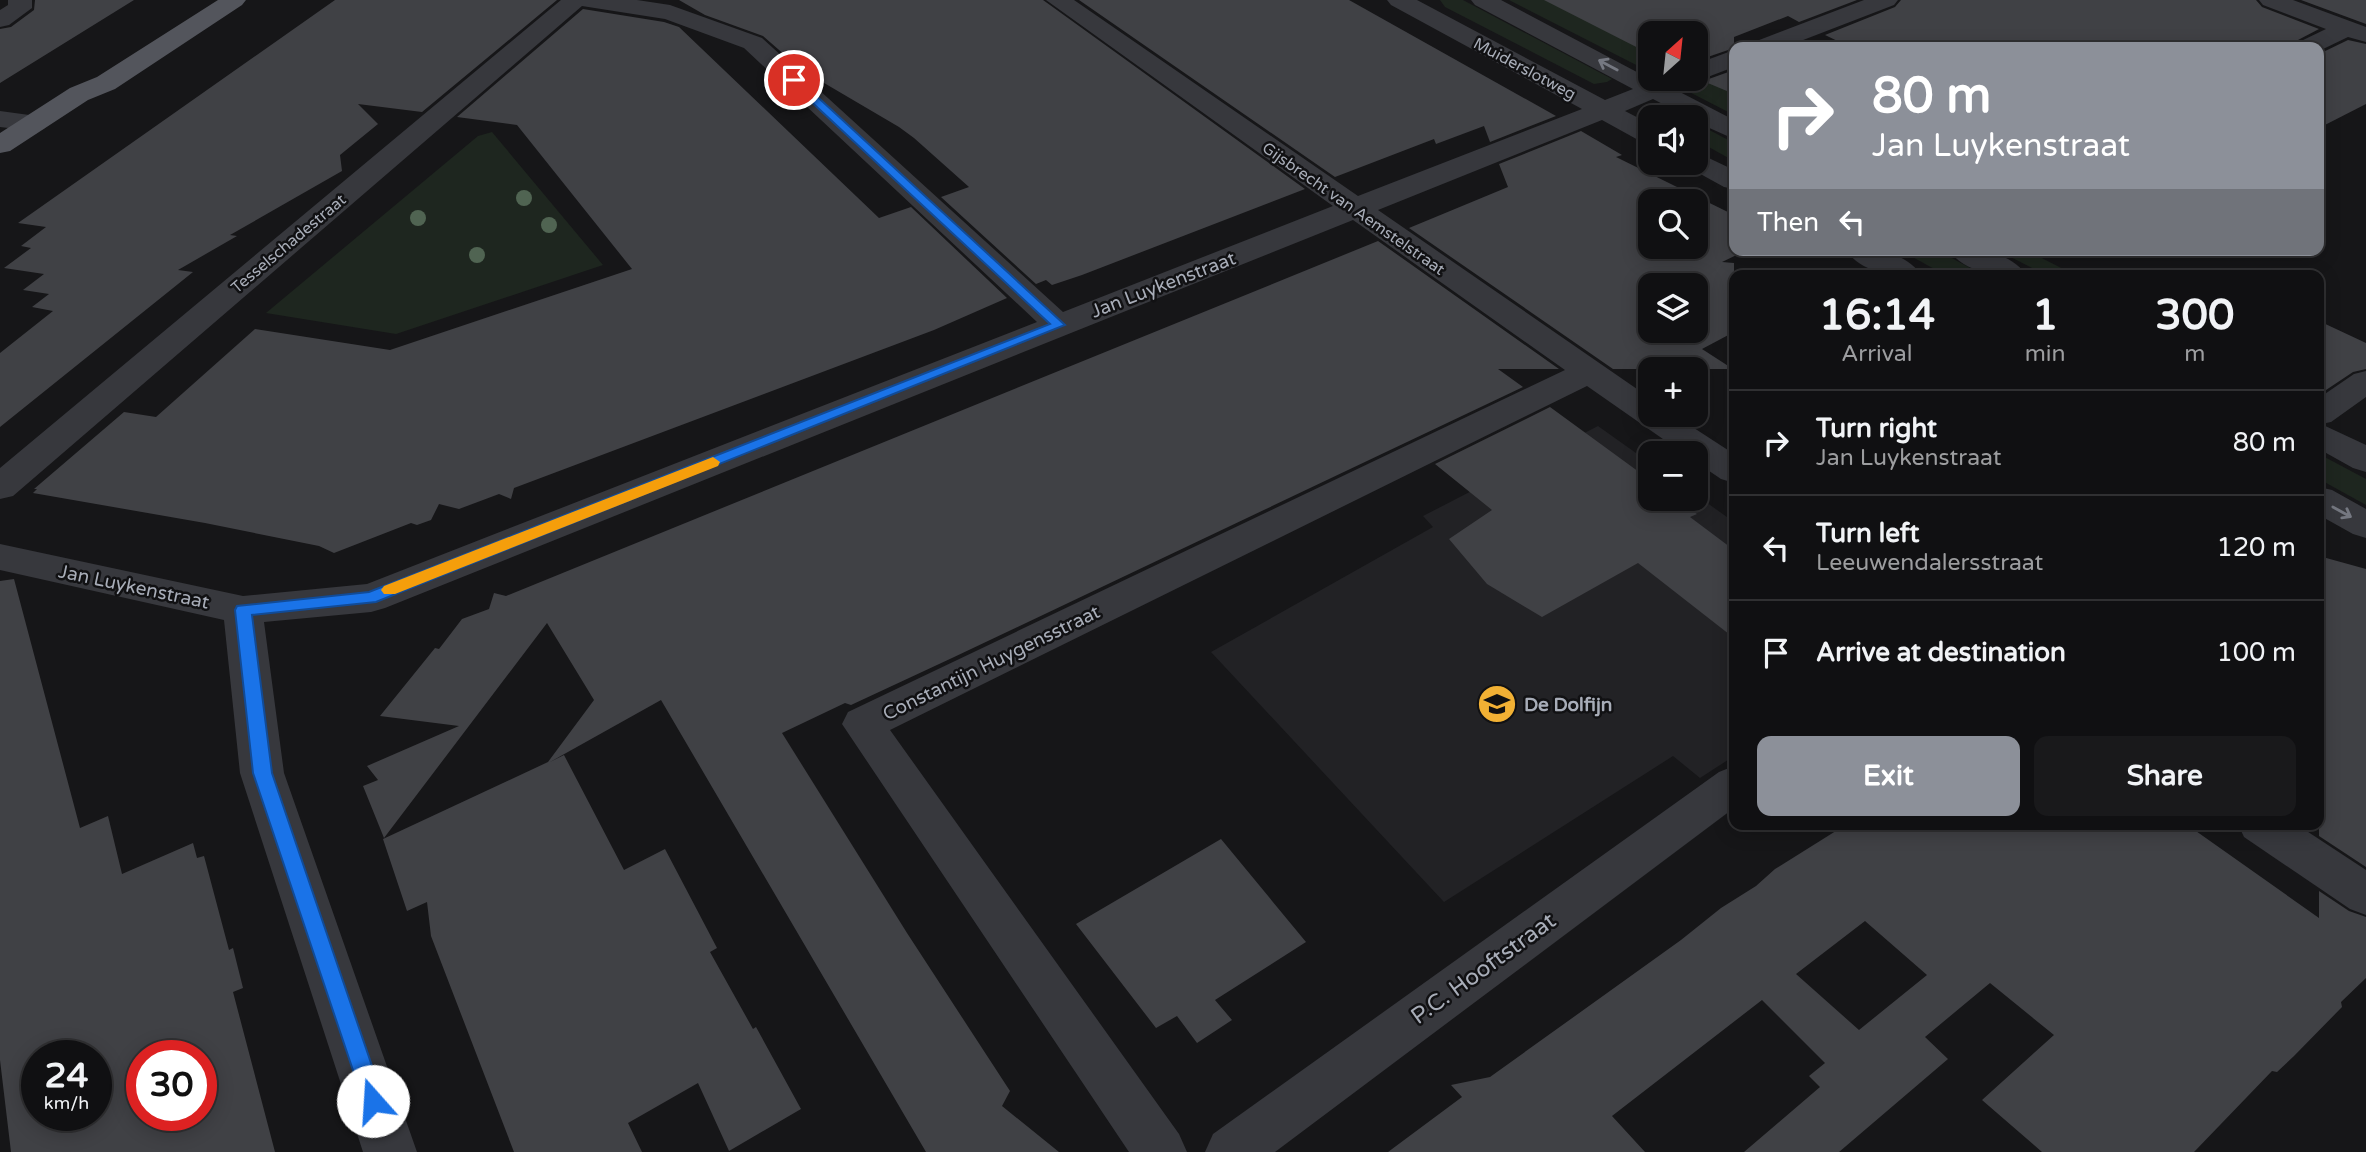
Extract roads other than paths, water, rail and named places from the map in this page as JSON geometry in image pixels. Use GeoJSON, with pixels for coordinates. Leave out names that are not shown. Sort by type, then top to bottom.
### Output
{"type":"FeatureCollection","features":[{"type":"Feature","properties":{"kind":"main road"},"geometry":{"type":"LineString","coordinates":[[0,145],[79,94],[106,83],[234,0]]}},
{"type":"Feature","properties":{"kind":"main road"},"geometry":{"type":"LineString","coordinates":[[0,160],[98,96],[106,83]]}},
{"type":"Feature","properties":{"kind":"street"},"geometry":{"type":"LineString","coordinates":[[0,20],[20,8],[20,0]]}},
{"type":"Feature","properties":{"kind":"street","name":"Tesselschadestraat"},"geometry":{"type":"LineString","coordinates":[[0,487],[575,0]]}},
{"type":"Feature","properties":{"kind":"street"},"geometry":{"type":"LineString","coordinates":[[587,0],[670,12],[753,43],[1059,325]]}},
{"type":"Feature","properties":{"kind":"street","name":"Gijsbrecht van Aemstelstraat"},"geometry":{"type":"LineString","coordinates":[[1058,0],[1638,405]]}},
{"type":"Feature","properties":{"kind":"street","name":"Muiderslotweg"},"geometry":{"type":"LineString","coordinates":[[1399,0],[1638,128]]}},
{"type":"Feature","properties":{"kind":"street"},"geometry":{"type":"LineString","coordinates":[[1483,0],[1638,71]]}},
{"type":"Feature","properties":{"kind":"street"},"geometry":{"type":"LineString","coordinates":[[1776,42],[1886,0]]}},
{"type":"Feature","properties":{"kind":"street"},"geometry":{"type":"LineString","coordinates":[[2271,0],[2356,32]]}},
{"type":"Feature","properties":{"kind":"street"},"geometry":{"type":"LineString","coordinates":[[2324,42],[2356,32]]}},
{"type":"Feature","properties":{"kind":"street"},"geometry":{"type":"LineString","coordinates":[[1708,68],[1729,60]]}},
{"type":"Feature","properties":{"kind":"street","name":"Jan Luykenstraat"},"geometry":{"type":"LineString","coordinates":[[0,557],[243,610],[370,598],[1650,91]]}},
{"type":"Feature","properties":{"kind":"street"},"geometry":{"type":"LineString","coordinates":[[1677,91],[1729,127]]}},
{"type":"Feature","properties":{"kind":"street"},"geometry":{"type":"LineString","coordinates":[[0,119],[34,123]]}},
{"type":"Feature","properties":{"kind":"street"},"geometry":{"type":"LineString","coordinates":[[1708,167],[1729,178]]}},
{"type":"Feature","properties":{"kind":"street"},"geometry":{"type":"LineString","coordinates":[[1872,256],[1897,270]]}},
{"type":"Feature","properties":{"kind":"street"},"geometry":{"type":"LineString","coordinates":[[1975,256],[2002,270]]}},
{"type":"Feature","properties":{"kind":"street","name":"Constantijn Huygensstraat"},"geometry":{"type":"LineString","coordinates":[[1160,1152],[863,724],[1588,372]]}},
{"type":"Feature","properties":{"kind":"street"},"geometry":{"type":"LineString","coordinates":[[2324,410],[2366,381]]}},
{"type":"Feature","properties":{"kind":"street","name":"Gijsbrecht van Aemstelstraat"},"geometry":{"type":"LineString","coordinates":[[1670,427],[1729,468]]}},
{"type":"Feature","properties":{"kind":"street"},"geometry":{"type":"LineString","coordinates":[[2324,438],[2366,460]]}},
{"type":"Feature","properties":{"kind":"street"},"geometry":{"type":"LineString","coordinates":[[2324,502],[2366,525]]}},
{"type":"Feature","properties":{"kind":"street"},"geometry":{"type":"LineString","coordinates":[[243,610],[262,773],[390,1152]]}},
{"type":"Feature","properties":{"kind":"street","name":"P.C. Hooftstraat"},"geometry":{"type":"LineString","coordinates":[[1232,1152],[1729,789]]}},
{"type":"Feature","properties":{"kind":"street"},"geometry":{"type":"LineString","coordinates":[[2269,830],[2366,895]]}},
{"type":"Feature","properties":{"kind":"place","name":"De Dolfijn"},"geometry":{"type":"Point","coordinates":[1497,704]}}]}
